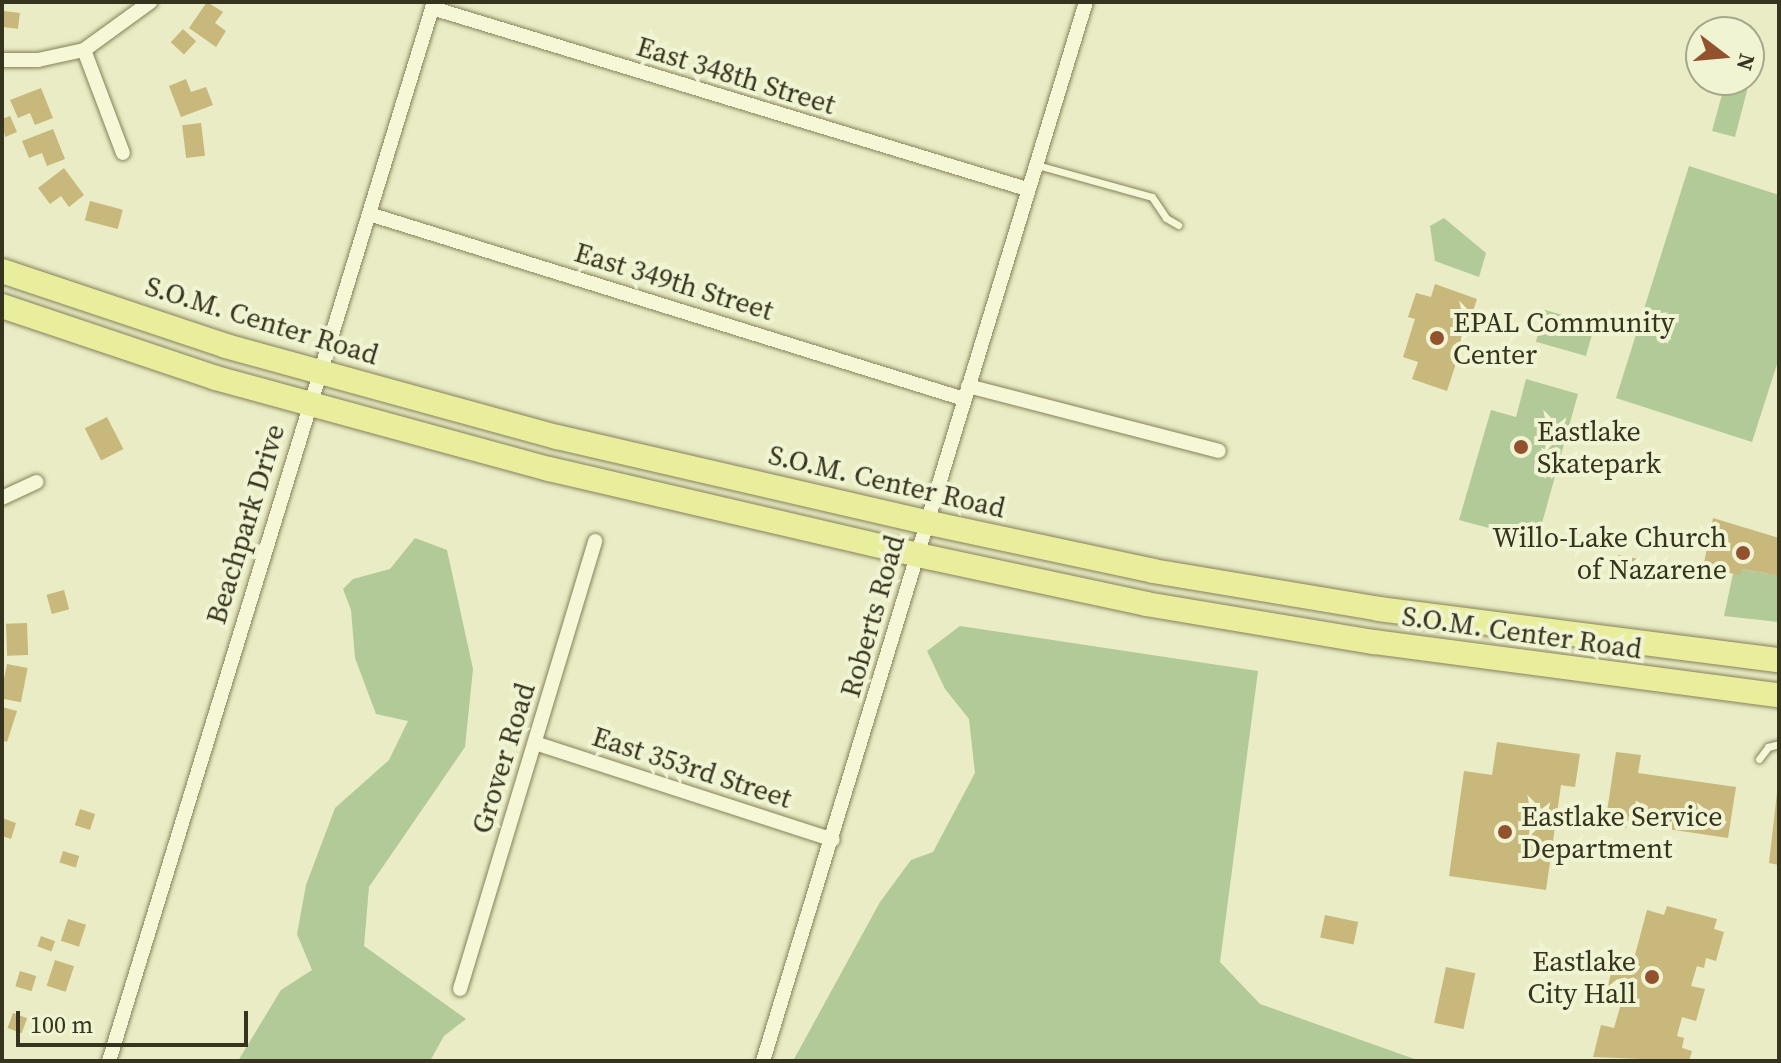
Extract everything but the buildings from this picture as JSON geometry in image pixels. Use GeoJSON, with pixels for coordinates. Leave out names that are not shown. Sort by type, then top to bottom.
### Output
{"type":"FeatureCollection","features":[{"type":"Feature","properties":{"kind":"main road","name":"S.O.M. Center Road"},"geometry":{"type":"LineString","coordinates":[[2,271],[226,346],[557,437],[925,522],[1153,571],[1379,609],[1779,660]]}},
{"type":"Feature","properties":{"kind":"main road","name":"S.O.M. Center Road"},"geometry":{"type":"LineString","coordinates":[[2,306],[216,378],[549,469],[918,555],[1146,604],[1359,640],[1779,695]]}},
{"type":"Feature","properties":{"kind":"street"},"geometry":{"type":"LineString","coordinates":[[2,60],[38,60],[84,50],[116,32],[150,2]]}},
{"type":"Feature","properties":{"kind":"street","name":"Roberts Road"},"geometry":{"type":"LineString","coordinates":[[763,1061],[833,840],[918,555],[925,522],[1086,2]]}},
{"type":"Feature","properties":{"kind":"street","name":"East 348th Street"},"geometry":{"type":"LineString","coordinates":[[433,5],[1027,189]]}},
{"type":"Feature","properties":{"kind":"street","name":"Beachpark Drive"},"geometry":{"type":"LineString","coordinates":[[109,1061],[318,370],[433,5]]}},
{"type":"Feature","properties":{"kind":"street"},"geometry":{"type":"LineString","coordinates":[[84,50],[123,153]]}},
{"type":"Feature","properties":{"kind":"street","name":"East 349th Street"},"geometry":{"type":"LineString","coordinates":[[369,214],[966,392],[1219,451]]}},
{"type":"Feature","properties":{"kind":"street"},"geometry":{"type":"LineString","coordinates":[[2,498],[36,482]]}},
{"type":"Feature","properties":{"kind":"street","name":"Grover Road"},"geometry":{"type":"LineString","coordinates":[[460,989],[595,541]]}},
{"type":"Feature","properties":{"kind":"street","name":"East 353rd Street"},"geometry":{"type":"LineString","coordinates":[[535,743],[833,840]]}},
{"type":"Feature","properties":{"kind":"lane"},"geometry":{"type":"LineString","coordinates":[[1035,165],[1152,197],[1166,218],[1178,225]]}},
{"type":"Feature","properties":{"kind":"lane"},"geometry":{"type":"LineString","coordinates":[[1759,759],[1768,747],[1779,744]]}},
{"type":"Feature","properties":{"kind":"green space"},"geometry":{"type":"Polygon","coordinates":[[[1722,96],[1746,96],[1735,137],[1712,131],[1722,96]]]}},
{"type":"Feature","properties":{"kind":"green space"},"geometry":{"type":"Polygon","coordinates":[[[1689,166],[1779,195],[1779,358],[1752,442],[1616,398],[1689,166]]]}},
{"type":"Feature","properties":{"kind":"green space"},"geometry":{"type":"Polygon","coordinates":[[[1444,218],[1486,253],[1479,277],[1435,261],[1430,226],[1444,218]]]}},
{"type":"Feature","properties":{"kind":"green space"},"geometry":{"type":"Polygon","coordinates":[[[1545,310],[1595,324],[1586,356],[1536,342],[1545,310]]]}},
{"type":"Feature","properties":{"kind":"green space","name":"Eastlake Skatepark"},"geometry":{"type":"Polygon","coordinates":[[[1526,379],[1578,394],[1537,541],[1459,520],[1491,410],[1516,417],[1526,379]]]}},
{"type":"Feature","properties":{"kind":"green space"},"geometry":{"type":"Polygon","coordinates":[[[415,538],[447,550],[473,669],[465,747],[369,887],[364,946],[466,1019],[444,1036],[430,1061],[238,1061],[281,990],[312,970],[297,934],[306,885],[335,808],[389,760],[408,721],[376,714],[355,658],[351,610],[343,589],[353,579],[390,569],[415,538]]]}},
{"type":"Feature","properties":{"kind":"green space"},"geometry":{"type":"Polygon","coordinates":[[[1742,569],[1775,575],[1779,582],[1779,622],[1724,616],[1733,574],[1742,569]]]}},
{"type":"Feature","properties":{"kind":"green space"},"geometry":{"type":"Polygon","coordinates":[[[960,626],[1258,671],[1220,962],[1260,1004],[1420,1061],[793,1061],[880,902],[911,860],[933,852],[975,773],[969,719],[945,689],[927,651],[960,626]]]}},
{"type":"Feature","properties":{"kind":"place","name":"EPAL Community Center"},"geometry":{"type":"Point","coordinates":[1437,338]}},
{"type":"Feature","properties":{"kind":"place","name":"Eastlake Skatepark"},"geometry":{"type":"Point","coordinates":[1521,447]}},
{"type":"Feature","properties":{"kind":"place","name":"Willo-Lake Church of Nazarene"},"geometry":{"type":"Point","coordinates":[1743,553]}},
{"type":"Feature","properties":{"kind":"place","name":"Eastlake Service Department"},"geometry":{"type":"Point","coordinates":[1505,832]}},
{"type":"Feature","properties":{"kind":"place","name":"Eastlake City Hall"},"geometry":{"type":"Point","coordinates":[1652,977]}}]}
